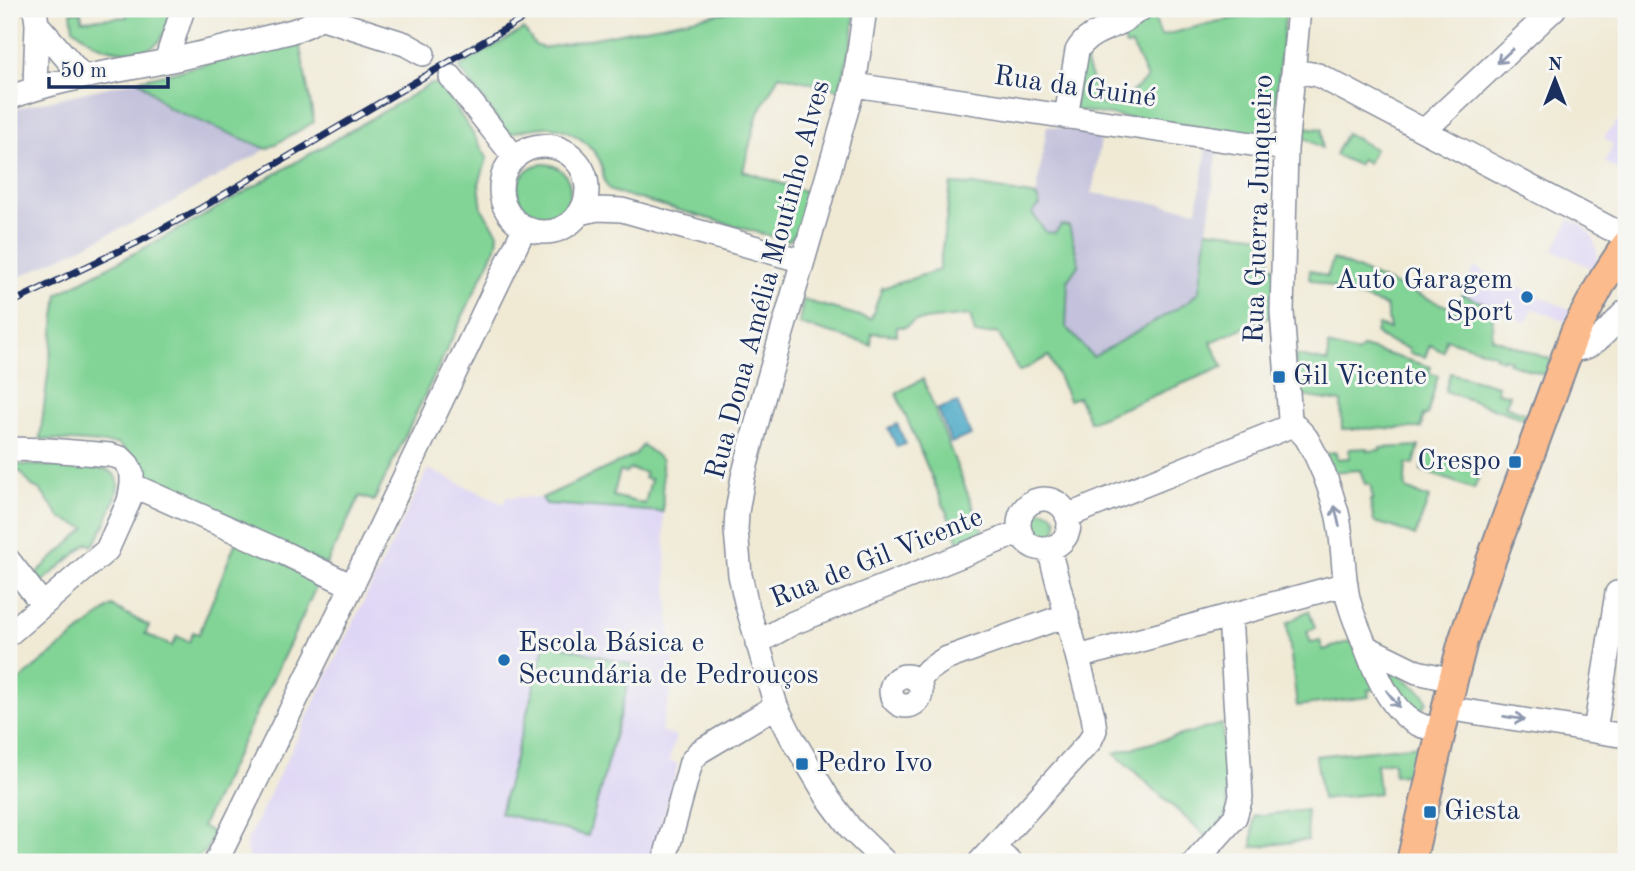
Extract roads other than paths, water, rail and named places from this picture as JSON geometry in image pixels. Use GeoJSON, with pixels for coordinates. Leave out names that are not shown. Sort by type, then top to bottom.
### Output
{"type":"FeatureCollection","features":[{"type":"Feature","properties":{"kind":"main road"},"geometry":{"type":"LineString","coordinates":[[1411,862],[1443,718],[1463,641],[1483,582],[1569,346],[1603,280],[1626,245]]}},
{"type":"Feature","properties":{"kind":"street"},"geometry":{"type":"LineString","coordinates":[[166,61],[183,9]]}},
{"type":"Feature","properties":{"kind":"street","name":"Rua Dona Amélia Moutinho Alves"},"geometry":{"type":"LineString","coordinates":[[865,9],[854,85],[798,259],[743,477],[737,512],[737,550],[740,575],[776,706],[828,797],[851,829],[885,862]]}},
{"type":"Feature","properties":{"kind":"street"},"geometry":{"type":"LineString","coordinates":[[1066,117],[1077,51],[1081,43],[1141,9]]}},
{"type":"Feature","properties":{"kind":"street","name":"Rua Guerra Junqueiro"},"geometry":{"type":"LineString","coordinates":[[1300,9],[1286,149],[1282,312],[1289,412],[1293,425],[1303,433],[1315,453],[1328,485],[1337,513],[1353,616],[1373,668],[1395,703],[1406,716],[1422,727],[1443,718],[1626,736]]}},
{"type":"Feature","properties":{"kind":"street"},"geometry":{"type":"LineString","coordinates":[[1425,130],[1554,9]]}},
{"type":"Feature","properties":{"kind":"street"},"geometry":{"type":"LineString","coordinates":[[9,98],[35,87],[166,61],[289,32],[309,26],[323,13],[405,44],[424,54]]}},
{"type":"Feature","properties":{"kind":"street"},"geometry":{"type":"LineString","coordinates":[[36,16],[82,76]]}},
{"type":"Feature","properties":{"kind":"street"},"geometry":{"type":"LineString","coordinates":[[35,87],[36,16]]}},
{"type":"Feature","properties":{"kind":"street"},"geometry":{"type":"LineString","coordinates":[[1294,71],[1318,75],[1626,237]]}},
{"type":"Feature","properties":{"kind":"street"},"geometry":{"type":"LineString","coordinates":[[452,77],[514,158]]}},
{"type":"Feature","properties":{"kind":"street","name":"Rua da Guiné"},"geometry":{"type":"LineString","coordinates":[[854,85],[1286,149]]}},
{"type":"Feature","properties":{"kind":"street"},"geometry":{"type":"LineString","coordinates":[[539,146],[553,147],[576,160],[584,172],[587,185],[586,200],[580,213],[572,222],[549,231],[525,227],[514,219],[501,195],[506,169],[514,158],[539,146]]}},
{"type":"Feature","properties":{"kind":"street"},"geometry":{"type":"LineString","coordinates":[[587,185],[622,210]]}},
{"type":"Feature","properties":{"kind":"street"},"geometry":{"type":"LineString","coordinates":[[580,213],[597,209],[622,210],[798,259]]}},
{"type":"Feature","properties":{"kind":"street"},"geometry":{"type":"LineString","coordinates":[[216,862],[525,227]]}},
{"type":"Feature","properties":{"kind":"street"},"geometry":{"type":"LineString","coordinates":[[1569,346],[1586,348],[1626,311]]}},
{"type":"Feature","properties":{"kind":"street"},"geometry":{"type":"LineString","coordinates":[[1067,516],[1293,425]]}},
{"type":"Feature","properties":{"kind":"street"},"geometry":{"type":"LineString","coordinates":[[9,449],[110,455],[121,458],[132,474],[129,500],[107,550],[9,634]]}},
{"type":"Feature","properties":{"kind":"street"},"geometry":{"type":"LineString","coordinates":[[132,485],[352,586]]}},
{"type":"Feature","properties":{"kind":"street"},"geometry":{"type":"LineString","coordinates":[[1051,500],[1058,504],[1067,516],[1068,530],[1065,537],[1049,549],[1035,547],[1024,539],[1020,532],[1020,517],[1035,501],[1051,500]]}},
{"type":"Feature","properties":{"kind":"street","name":"Rua de Gil Vicente"},"geometry":{"type":"LineString","coordinates":[[757,643],[793,624],[1020,532]]}},
{"type":"Feature","properties":{"kind":"street"},"geometry":{"type":"LineString","coordinates":[[994,858],[1095,730],[1079,657],[1049,549]]}},
{"type":"Feature","properties":{"kind":"street"},"geometry":{"type":"LineString","coordinates":[[9,561],[43,605]]}},
{"type":"Feature","properties":{"kind":"street"},"geometry":{"type":"LineString","coordinates":[[1079,657],[1346,584]]}},
{"type":"Feature","properties":{"kind":"street"},"geometry":{"type":"LineString","coordinates":[[1595,731],[1617,593]]}},
{"type":"Feature","properties":{"kind":"street"},"geometry":{"type":"LineString","coordinates":[[918,681],[928,670],[945,659],[1067,615]]}},
{"type":"Feature","properties":{"kind":"street"},"geometry":{"type":"LineString","coordinates":[[1195,862],[1235,817],[1241,797],[1230,616]]}},
{"type":"Feature","properties":{"kind":"street"},"geometry":{"type":"LineString","coordinates":[[1366,647],[1418,671],[1453,680]]}},
{"type":"Feature","properties":{"kind":"street"},"geometry":{"type":"LineString","coordinates":[[664,862],[691,762],[699,752],[776,706]]}},
{"type":"Feature","properties":{"kind":"street"},"geometry":{"type":"LineString","coordinates":[[230,862],[231,832]]}},
{"type":"Feature","properties":{"kind":"water"},"geometry":{"type":"Polygon","coordinates":[[[957,402],[971,435],[951,443],[938,409],[957,402]]]}},
{"type":"Feature","properties":{"kind":"water"},"geometry":{"type":"Polygon","coordinates":[[[897,424],[906,444],[897,447],[888,428],[897,424]]]}},
{"type":"Feature","properties":{"kind":"railway"},"geometry":{"type":"LineString","coordinates":[[9,304],[138,242],[201,208],[539,9]]}},
{"type":"Feature","properties":{"kind":"place","name":"Auto Garagem Sport"},"geometry":{"type":"Point","coordinates":[1527,297]}},
{"type":"Feature","properties":{"kind":"place","name":"Gil Vicente"},"geometry":{"type":"Point","coordinates":[1279,377]}},
{"type":"Feature","properties":{"kind":"place","name":"Crespo"},"geometry":{"type":"Point","coordinates":[1515,462]}},
{"type":"Feature","properties":{"kind":"place","name":"Escola Básica e Secundária de Pedrouços"},"geometry":{"type":"Point","coordinates":[504,660]}},
{"type":"Feature","properties":{"kind":"place","name":"Pedro Ivo"},"geometry":{"type":"Point","coordinates":[802,764]}},
{"type":"Feature","properties":{"kind":"place","name":"Giesta"},"geometry":{"type":"Point","coordinates":[1430,812]}}]}
